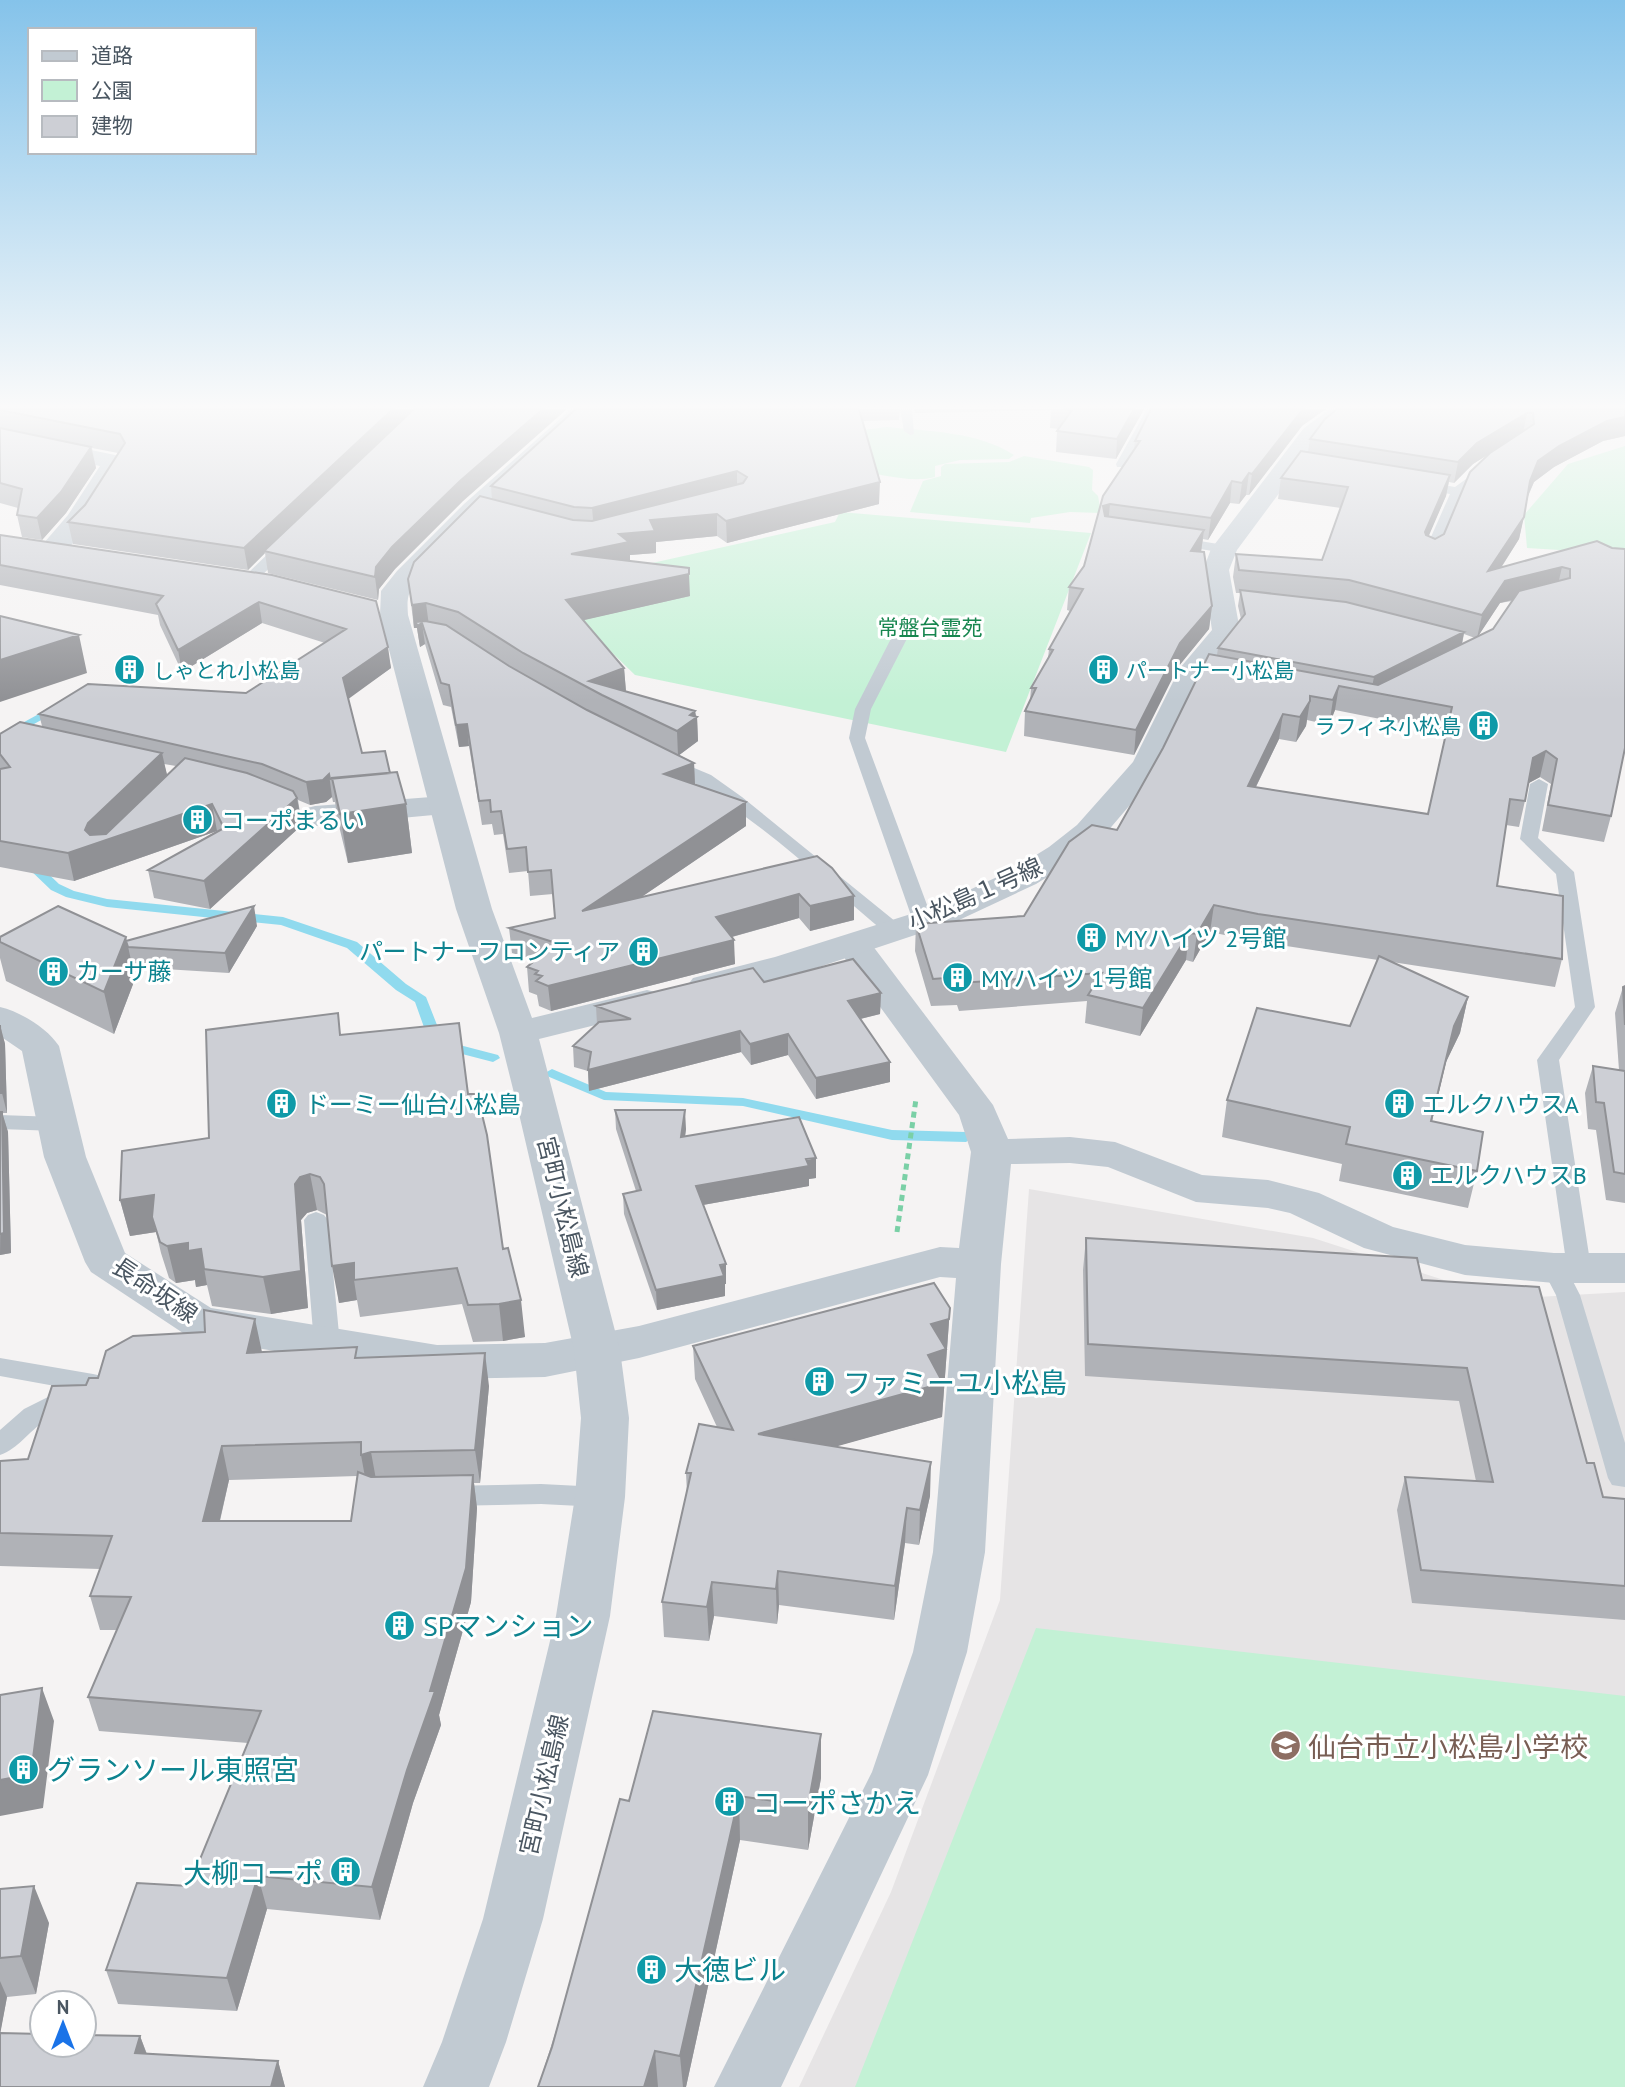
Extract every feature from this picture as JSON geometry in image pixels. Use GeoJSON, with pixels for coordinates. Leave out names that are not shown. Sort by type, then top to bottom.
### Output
{"type":"FeatureCollection","features":[{"type":"Feature","properties":{"kind":"street"},"geometry":{"type":"LineString","coordinates":[[76,555],[38,549],[78,520],[87,506]]}},
{"type":"Feature","properties":{"kind":"street","name":"宮町小松島線"},"geometry":{"type":"LineString","coordinates":[[456,2087],[474,2042],[513,1919],[583,1616],[600,1497],[605,1418],[597,1350],[518,1033],[474,909],[395,624],[395,591],[421,560],[485,506]]}},
{"type":"Feature","properties":{"kind":"street","name":"小松島１号線"},"geometry":{"type":"LineString","coordinates":[[518,1033],[788,965],[909,926],[1024,877],[1089,832],[1147,765],[1201,669],[1226,631],[1225,598],[1216,570],[1223,549],[1259,506]]}},
{"type":"Feature","properties":{"kind":"street"},"geometry":{"type":"LineString","coordinates":[[222,576],[277,585]]}},
{"type":"Feature","properties":{"kind":"street"},"geometry":{"type":"LineString","coordinates":[[310,814],[444,806]]}},
{"type":"Feature","properties":{"kind":"street"},"geometry":{"type":"LineString","coordinates":[[747,2087],[899,1775],[940,1652],[959,1552],[979,1264],[992,1152],[979,1114],[853,945]]}},
{"type":"Feature","properties":{"kind":"street","name":"長命坂線"},"geometry":{"type":"LineString","coordinates":[[0,1018],[40,1046],[65,1157],[107,1262],[187,1329],[327,1344],[437,1362],[545,1360],[639,1342],[940,1262],[979,1264]]}},
{"type":"Feature","properties":{"kind":"street"},"geometry":{"type":"LineString","coordinates":[[992,1152],[1070,1150],[1115,1155],[1196,1188],[1268,1194],[1304,1203],[1379,1238],[1465,1261],[1567,1268],[1625,1268]]}},
{"type":"Feature","properties":{"kind":"lane"},"geometry":{"type":"LineString","coordinates":[[1430,555],[1451,506]]}},
{"type":"Feature","properties":{"kind":"lane"},"geometry":{"type":"LineString","coordinates":[[248,580],[298,533]]}},
{"type":"Feature","properties":{"kind":"lane"},"geometry":{"type":"LineString","coordinates":[[1163,539],[1223,549]]}},
{"type":"Feature","properties":{"kind":"lane"},"geometry":{"type":"LineString","coordinates":[[909,619],[863,709],[857,738],[909,926]]}},
{"type":"Feature","properties":{"kind":"lane"},"geometry":{"type":"LineString","coordinates":[[648,753],[705,779],[909,926]]}},
{"type":"Feature","properties":{"kind":"lane"},"geometry":{"type":"LineString","coordinates":[[1539,784],[1529,839],[1565,872],[1585,1007],[1548,1060],[1568,1295],[1622,1478]]}},
{"type":"Feature","properties":{"kind":"lane"},"geometry":{"type":"LineString","coordinates":[[0,1122],[56,1124]]}},
{"type":"Feature","properties":{"kind":"lane"},"geometry":{"type":"LineString","coordinates":[[316,1220],[327,1344]]}},
{"type":"Feature","properties":{"kind":"lane"},"geometry":{"type":"LineString","coordinates":[[0,1367],[93,1383]]}},
{"type":"Feature","properties":{"kind":"lane"},"geometry":{"type":"LineString","coordinates":[[0,1445],[33,1416],[117,1369]]}},
{"type":"Feature","properties":{"kind":"lane"},"geometry":{"type":"LineString","coordinates":[[418,1497],[541,1494],[600,1497]]}},
{"type":"Feature","properties":{"kind":"path"},"geometry":{"type":"LineString","coordinates":[[872,1279],[897,1231],[913,1127]]}},
{"type":"Feature","properties":{"kind":"shaded area","name":"仙台市立小松島小学校"},"geometry":{"type":"Polygon","coordinates":[[[1029,1189],[1313,1238],[1503,1299],[1625,1292],[1625,2087],[799,2087],[891,1892],[1000,1600],[1029,1189]]]}},
{"type":"Feature","properties":{"kind":"green space"},"geometry":{"type":"Polygon","coordinates":[[[912,506],[1100,506],[1101,513],[1070,512],[1031,518],[1030,523],[910,512],[912,506]]]}},
{"type":"Feature","properties":{"kind":"green space"},"geometry":{"type":"Polygon","coordinates":[[[1531,506],[1625,506],[1625,554],[1527,548],[1524,515],[1531,506]]]}},
{"type":"Feature","properties":{"kind":"green space","name":"常盤台霊苑"},"geometry":{"type":"Polygon","coordinates":[[[840,512],[1091,533],[1006,752],[635,675],[545,587],[835,522],[840,512]]]}},
{"type":"Feature","properties":{"kind":"green space"},"geometry":{"type":"Polygon","coordinates":[[[1036,1628],[1625,1696],[1625,2087],[855,2087],[1036,1628]]]}},
{"type":"Feature","properties":{"kind":"building"},"geometry":{"type":"Polygon","coordinates":[[[19,506],[48,506],[37,518],[17,515],[19,506]]]}},
{"type":"Feature","properties":{"kind":"building"},"geometry":{"type":"Polygon","coordinates":[[[84,506],[289,506],[244,548],[68,522],[84,506]]]}},
{"type":"Feature","properties":{"kind":"building"},"geometry":{"type":"Polygon","coordinates":[[[311,506],[434,506],[392,547],[376,567],[375,577],[264,551],[311,506]]]}},
{"type":"Feature","properties":{"kind":"building"},"geometry":{"type":"Polygon","coordinates":[[[470,506],[520,506],[573,520],[592,521],[650,506],[784,506],[726,521],[717,514],[650,520],[655,531],[619,534],[629,542],[571,554],[689,568],[689,574],[566,600],[624,668],[589,681],[695,711],[690,715],[697,717],[677,731],[523,653],[458,612],[426,603],[412,605],[408,579],[414,562],[470,506]]]}},
{"type":"Feature","properties":{"kind":"building"},"geometry":{"type":"Polygon","coordinates":[[[1100,506],[1103,506],[1105,516],[1204,530],[1191,551],[1204,552],[1212,606],[1180,643],[1136,730],[1025,711],[1036,688],[1031,688],[1053,650],[1049,649],[1083,589],[1069,587],[1084,566],[1100,506]]]}},
{"type":"Feature","properties":{"kind":"building"},"geometry":{"type":"Polygon","coordinates":[[[1127,506],[1218,506],[1211,518],[1127,506]]]}},
{"type":"Feature","properties":{"kind":"building"},"geometry":{"type":"Polygon","coordinates":[[[1341,506],[1436,506],[1425,532],[1435,539],[1444,534],[1456,506],[1526,506],[1524,517],[1488,571],[1597,541],[1612,548],[1625,549],[1625,748],[1611,816],[1548,805],[1557,759],[1546,751],[1533,758],[1525,801],[1510,799],[1497,886],[1563,896],[1562,959],[1258,914],[1214,905],[1197,934],[1189,933],[1143,1008],[1088,995],[1102,973],[960,983],[958,977],[933,979],[916,924],[1024,916],[1069,842],[1092,825],[1117,830],[1163,748],[1209,654],[1378,685],[1493,629],[1519,591],[1570,578],[1570,569],[1562,567],[1505,581],[1482,615],[1349,580],[1239,570],[1236,554],[1322,560],[1341,506]],[[1339,686],[1333,700],[1310,696],[1310,701],[1300,717],[1283,714],[1248,786],[1428,814],[1452,707],[1339,686]]]}},
{"type":"Feature","properties":{"kind":"building"},"geometry":{"type":"Polygon","coordinates":[[[0,535],[272,575],[376,601],[388,647],[343,678],[362,753],[385,751],[390,773],[330,779],[329,774],[323,780],[306,782],[262,764],[39,714],[88,684],[246,693],[346,629],[259,602],[178,650],[156,604],[163,596],[0,565],[0,535]]]}},
{"type":"Feature","properties":{"kind":"building"},"geometry":{"type":"Polygon","coordinates":[[[1240,590],[1346,602],[1464,632],[1374,677],[1218,648],[1245,614],[1240,590]]]}},
{"type":"Feature","properties":{"kind":"building"},"geometry":{"type":"Polygon","coordinates":[[[0,616],[79,635],[0,660],[0,616]]]}},
{"type":"Feature","properties":{"kind":"building"},"geometry":{"type":"Polygon","coordinates":[[[416,622],[446,625],[509,666],[587,710],[694,763],[664,774],[746,802],[582,911],[817,856],[832,868],[854,896],[810,906],[799,894],[716,917],[734,940],[548,986],[536,981],[542,976],[535,974],[538,971],[527,967],[556,943],[509,928],[555,918],[551,870],[528,872],[526,847],[507,849],[501,811],[491,812],[490,800],[479,801],[467,724],[456,725],[449,685],[441,683],[422,623],[417,626],[416,622]]]}},
{"type":"Feature","properties":{"kind":"building"},"geometry":{"type":"Polygon","coordinates":[[[20,722],[162,753],[88,823],[85,830],[90,835],[106,834],[185,758],[247,773],[293,791],[297,798],[204,881],[148,870],[224,828],[212,804],[68,853],[0,841],[0,769],[10,767],[0,754],[0,734],[20,722]]]}},
{"type":"Feature","properties":{"kind":"building"},"geometry":{"type":"Polygon","coordinates":[[[397,772],[406,804],[340,814],[332,778],[397,772]]]}},
{"type":"Feature","properties":{"kind":"building"},"geometry":{"type":"Polygon","coordinates":[[[58,906],[126,937],[104,992],[0,942],[0,937],[58,906]]]}},
{"type":"Feature","properties":{"kind":"building"},"geometry":{"type":"Polygon","coordinates":[[[254,906],[225,953],[128,947],[126,941],[254,906]]]}},
{"type":"Feature","properties":{"kind":"building"},"geometry":{"type":"Polygon","coordinates":[[[1379,956],[1468,997],[1454,1026],[1431,1121],[1483,1132],[1477,1171],[1346,1144],[1350,1127],[1227,1100],[1257,1008],[1350,1026],[1379,956]]]}},
{"type":"Feature","properties":{"kind":"building"},"geometry":{"type":"Polygon","coordinates":[[[853,959],[881,993],[848,1001],[890,1062],[816,1078],[788,1034],[750,1044],[740,1031],[588,1070],[591,1052],[573,1046],[599,1022],[631,1019],[596,1006],[753,968],[764,982],[853,959]]]}},
{"type":"Feature","properties":{"kind":"building"},"geometry":{"type":"Polygon","coordinates":[[[1625,986],[1625,1025],[1623,987],[1625,986]]]}},
{"type":"Feature","properties":{"kind":"building"},"geometry":{"type":"Polygon","coordinates":[[[338,1013],[340,1035],[459,1023],[468,1094],[477,1094],[487,1135],[503,1249],[508,1248],[521,1300],[468,1305],[457,1268],[354,1280],[354,1263],[332,1266],[324,1184],[320,1177],[310,1174],[300,1177],[295,1184],[301,1271],[263,1277],[204,1269],[201,1249],[188,1251],[188,1243],[167,1246],[160,1242],[152,1217],[154,1195],[120,1200],[122,1151],[209,1138],[206,1030],[338,1013]]]}},
{"type":"Feature","properties":{"kind":"building"},"geometry":{"type":"Polygon","coordinates":[[[0,1025],[2,1093],[0,1093],[0,1025]]]}},
{"type":"Feature","properties":{"kind":"building"},"geometry":{"type":"Polygon","coordinates":[[[1593,1066],[1625,1071],[1625,1174],[1614,1172],[1604,1103],[1596,1102],[1593,1066]]]}},
{"type":"Feature","properties":{"kind":"building"},"geometry":{"type":"Polygon","coordinates":[[[615,1110],[685,1110],[681,1137],[799,1117],[816,1158],[806,1159],[809,1166],[696,1186],[726,1264],[720,1265],[724,1276],[656,1290],[623,1194],[641,1190],[615,1110]]]}},
{"type":"Feature","properties":{"kind":"building"},"geometry":{"type":"Polygon","coordinates":[[[0,1112],[4,1233],[0,1234],[0,1112]]]}},
{"type":"Feature","properties":{"kind":"building"},"geometry":{"type":"Polygon","coordinates":[[[1086,1238],[1417,1258],[1422,1280],[1539,1287],[1587,1463],[1594,1463],[1603,1497],[1625,1499],[1625,1586],[1421,1570],[1405,1477],[1493,1482],[1467,1368],[1088,1344],[1086,1238]]]}},
{"type":"Feature","properties":{"kind":"building"},"geometry":{"type":"Polygon","coordinates":[[[934,1283],[950,1308],[949,1319],[931,1324],[946,1349],[928,1355],[943,1383],[758,1434],[931,1462],[920,1510],[907,1508],[895,1586],[778,1571],[776,1589],[712,1582],[707,1607],[662,1602],[691,1473],[686,1473],[699,1424],[733,1430],[693,1346],[934,1283]]]}},
{"type":"Feature","properties":{"kind":"building"},"geometry":{"type":"Polygon","coordinates":[[[204,1310],[255,1319],[247,1353],[357,1347],[355,1358],[485,1353],[475,1450],[371,1452],[361,1455],[361,1442],[222,1446],[203,1521],[351,1521],[358,1472],[371,1477],[473,1475],[466,1568],[430,1691],[435,1691],[407,1770],[372,1887],[258,1876],[227,1978],[106,1970],[137,1883],[189,1886],[261,1711],[88,1697],[131,1597],[90,1596],[112,1536],[0,1533],[0,1461],[28,1459],[52,1386],[86,1385],[89,1378],[98,1378],[106,1351],[133,1336],[205,1332],[204,1310]]]}},
{"type":"Feature","properties":{"kind":"building"},"geometry":{"type":"Polygon","coordinates":[[[42,1688],[31,1774],[0,1780],[0,1695],[42,1688]]]}},
{"type":"Feature","properties":{"kind":"building"},"geometry":{"type":"Polygon","coordinates":[[[653,1711],[821,1734],[808,1806],[739,1796],[680,2056],[655,2051],[644,2087],[538,2087],[552,2047],[620,1799],[629,1801],[653,1711]]]}},
{"type":"Feature","properties":{"kind":"building"},"geometry":{"type":"Polygon","coordinates":[[[34,1886],[21,1956],[0,1958],[0,1889],[34,1886]]]}},
{"type":"Feature","properties":{"kind":"building"},"geometry":{"type":"Polygon","coordinates":[[[0,2033],[28,2034],[28,2059],[98,2059],[98,2035],[140,2036],[135,2053],[278,2061],[271,2087],[0,2087],[0,2033]]]}},
{"type":"Feature","properties":{"kind":"waterway"},"geometry":{"type":"LineString","coordinates":[[12,732],[57,707]]}},
{"type":"Feature","properties":{"kind":"waterway"},"geometry":{"type":"LineString","coordinates":[[31,864],[55,887],[70,894],[107,903],[283,921],[352,945],[401,987],[421,1000],[432,1030],[444,1045],[493,1058]]}},
{"type":"Feature","properties":{"kind":"waterway"},"geometry":{"type":"LineString","coordinates":[[552,1073],[604,1096],[743,1102],[892,1135],[966,1137]]}},
{"type":"Feature","properties":{"kind":"place","name":"しゃとれ小松島"},"geometry":{"type":"Point","coordinates":[130,670]}},
{"type":"Feature","properties":{"kind":"place","name":"パートナー小松島"},"geometry":{"type":"Point","coordinates":[1103,670]}},
{"type":"Feature","properties":{"kind":"place","name":"ラフィネ小松島"},"geometry":{"type":"Point","coordinates":[1484,726]}},
{"type":"Feature","properties":{"kind":"place","name":"コーポまるい"},"geometry":{"type":"Point","coordinates":[198,820]}},
{"type":"Feature","properties":{"kind":"place","name":"MYハイツ 2号館"},"geometry":{"type":"Point","coordinates":[1092,938]}},
{"type":"Feature","properties":{"kind":"place","name":"パートナーフロンティア"},"geometry":{"type":"Point","coordinates":[643,951]}},
{"type":"Feature","properties":{"kind":"place","name":"カーサ藤"},"geometry":{"type":"Point","coordinates":[53,971]}},
{"type":"Feature","properties":{"kind":"place","name":"MYハイツ 1号館"},"geometry":{"type":"Point","coordinates":[958,978]}},
{"type":"Feature","properties":{"kind":"place","name":"ドーミー仙台小松島"},"geometry":{"type":"Point","coordinates":[282,1104]}},
{"type":"Feature","properties":{"kind":"place","name":"エルクハウスA"},"geometry":{"type":"Point","coordinates":[1399,1104]}},
{"type":"Feature","properties":{"kind":"place","name":"エルクハウスB"},"geometry":{"type":"Point","coordinates":[1407,1175]}},
{"type":"Feature","properties":{"kind":"place","name":"ファミーユ小松島"},"geometry":{"type":"Point","coordinates":[820,1382]}},
{"type":"Feature","properties":{"kind":"place","name":"SPマンション"},"geometry":{"type":"Point","coordinates":[400,1625]}},
{"type":"Feature","properties":{"kind":"place","name":"仙台市立小松島小学校"},"geometry":{"type":"Point","coordinates":[1285,1746]}},
{"type":"Feature","properties":{"kind":"place","name":"グランソール東照宮"},"geometry":{"type":"Point","coordinates":[24,1769]}},
{"type":"Feature","properties":{"kind":"place","name":"コーポさかえ"},"geometry":{"type":"Point","coordinates":[730,1802]}},
{"type":"Feature","properties":{"kind":"place","name":"大柳コーポ"},"geometry":{"type":"Point","coordinates":[346,1872]}},
{"type":"Feature","properties":{"kind":"place","name":"大徳ビル"},"geometry":{"type":"Point","coordinates":[651,1969]}}]}
